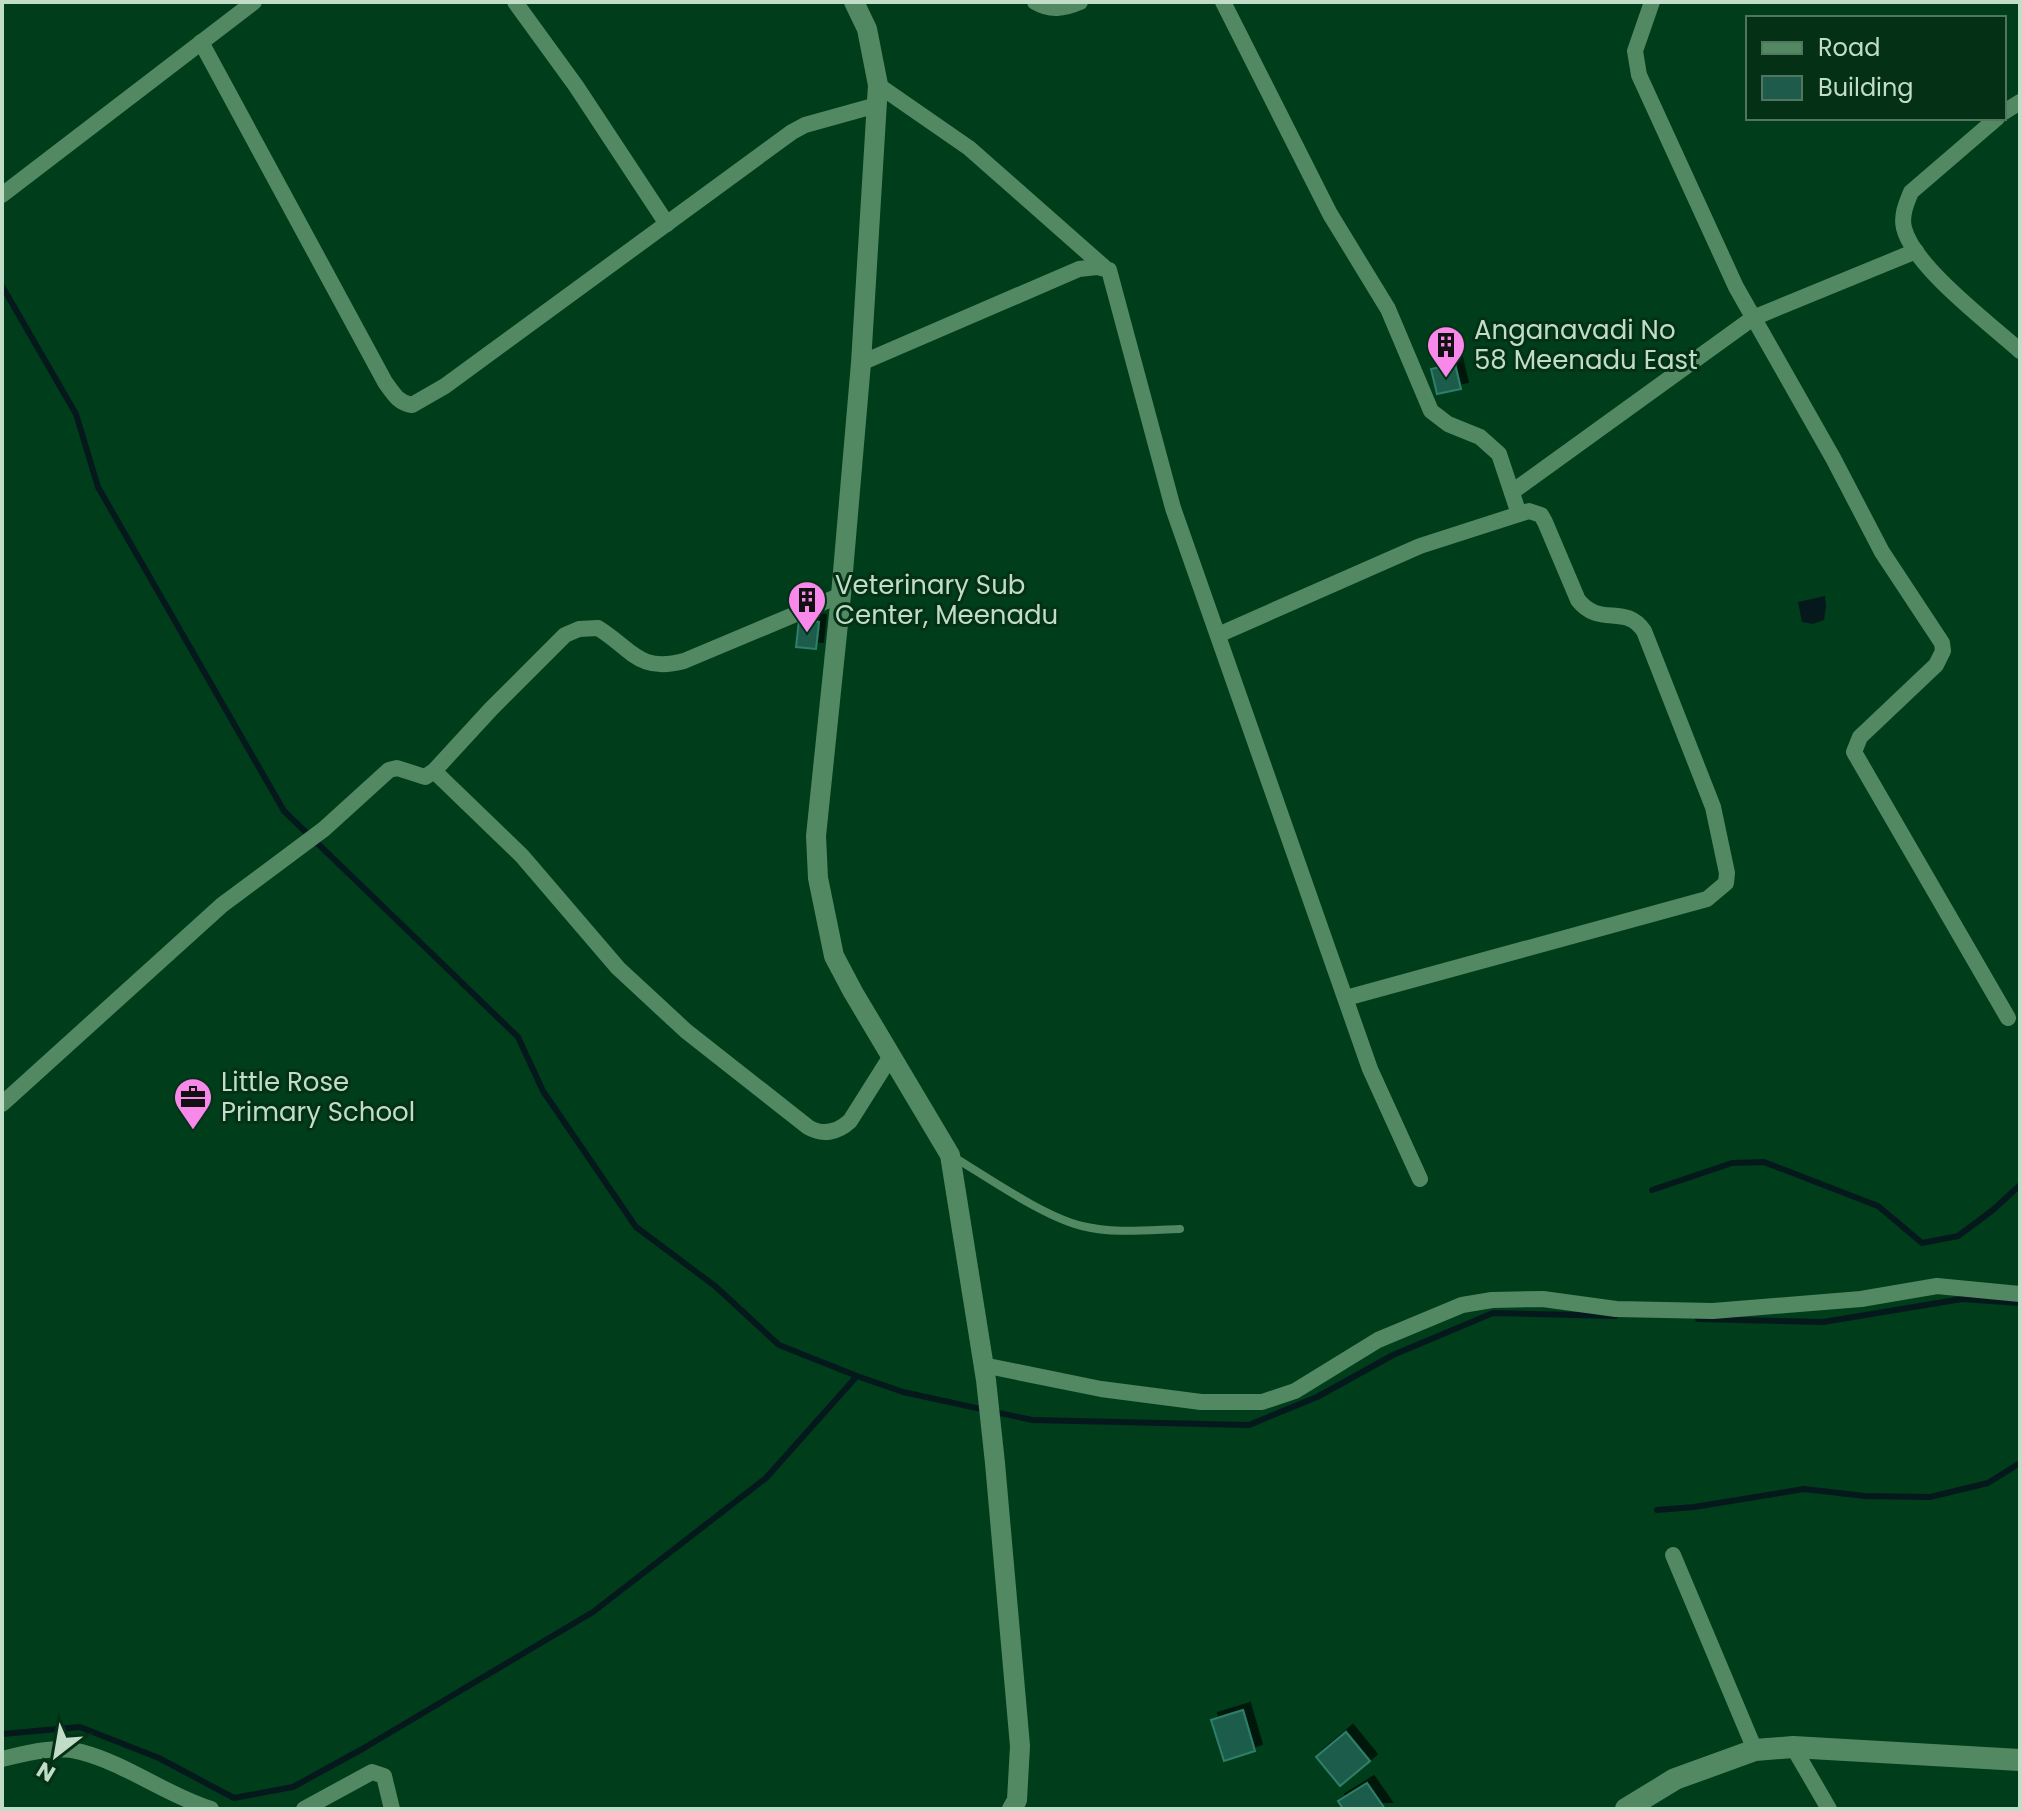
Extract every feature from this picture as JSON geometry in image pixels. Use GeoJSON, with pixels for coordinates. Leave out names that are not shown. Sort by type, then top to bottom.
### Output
{"type":"FeatureCollection","features":[{"type":"Feature","properties":{"kind":"main road"},"geometry":{"type":"LineString","coordinates":[[1626,1809],[1675,1779],[1755,1750],[1793,1747],[2020,1760]]}},
{"type":"Feature","properties":{"kind":"street"},"geometry":{"type":"LineString","coordinates":[[2,195],[254,2]]}},
{"type":"Feature","properties":{"kind":"street"},"geometry":{"type":"LineString","coordinates":[[515,2],[576,86],[667,224]]}},
{"type":"Feature","properties":{"kind":"street"},"geometry":{"type":"LineString","coordinates":[[854,2],[867,29],[878,95],[861,363],[816,836],[818,878],[834,956],[950,1155],[985,1373],[995,1463],[1020,1746],[1017,1800],[1012,1809]]}},
{"type":"Feature","properties":{"kind":"street"},"geometry":{"type":"LineString","coordinates":[[1035,2],[1052,8],[1066,8],[1080,2]]}},
{"type":"Feature","properties":{"kind":"street"},"geometry":{"type":"LineString","coordinates":[[1223,2],[1330,214],[1388,309],[1431,411],[1436,417],[1480,437],[1499,454],[1519,514]]}},
{"type":"Feature","properties":{"kind":"street"},"geometry":{"type":"LineString","coordinates":[[1652,2],[1635,51],[1636,64],[1729,273],[1882,552],[1942,643],[1943,651],[1936,665],[1860,737],[1854,752],[2008,1018]]}},
{"type":"Feature","properties":{"kind":"street"},"geometry":{"type":"LineString","coordinates":[[201,42],[385,382],[404,404],[412,405],[445,386],[792,132],[878,95]]}},
{"type":"Feature","properties":{"kind":"street"},"geometry":{"type":"LineString","coordinates":[[878,95],[969,148],[1109,270],[1113,277],[1173,508],[1370,1069],[1420,1179]]}},
{"type":"Feature","properties":{"kind":"street"},"geometry":{"type":"LineString","coordinates":[[1995,120],[1911,192],[1904,208],[1903,226],[1916,251],[1936,275],[2020,351]]}},
{"type":"Feature","properties":{"kind":"street"},"geometry":{"type":"LineString","coordinates":[[1512,492],[1753,318],[1916,251]]}},
{"type":"Feature","properties":{"kind":"street"},"geometry":{"type":"LineString","coordinates":[[861,363],[1079,269],[1104,267]]}},
{"type":"Feature","properties":{"kind":"street"},"geometry":{"type":"LineString","coordinates":[[1218,635],[1420,546],[1529,511],[1541,515],[1585,610],[1598,616],[1627,617],[1644,631],[1713,807],[1727,873],[1726,883],[1707,899],[1346,998]]}},
{"type":"Feature","properties":{"kind":"street"},"geometry":{"type":"LineString","coordinates":[[2,1104],[222,905],[324,829],[389,770],[397,768],[425,777],[434,771],[568,633],[598,628],[639,661],[661,666],[684,661],[841,595]]}},
{"type":"Feature","properties":{"kind":"street"},"geometry":{"type":"LineString","coordinates":[[434,771],[522,856],[618,968],[686,1031],[808,1127],[823,1133],[843,1128],[891,1056]]}},
{"type":"Feature","properties":{"kind":"street"},"geometry":{"type":"LineString","coordinates":[[985,1373],[1201,1402],[1262,1402],[1295,1391],[1378,1340],[1462,1305],[1492,1300],[1543,1299],[1616,1309],[1713,1311],[1861,1299],[1937,1286],[2020,1294]]}},
{"type":"Feature","properties":{"kind":"street"},"geometry":{"type":"LineString","coordinates":[[1673,1555],[1755,1750]]}},
{"type":"Feature","properties":{"kind":"street"},"geometry":{"type":"LineString","coordinates":[[1793,1747],[1829,1809]]}},
{"type":"Feature","properties":{"kind":"street"},"geometry":{"type":"LineString","coordinates":[[2,1759],[60,1749],[81,1752],[211,1809]]}},
{"type":"Feature","properties":{"kind":"street"},"geometry":{"type":"LineString","coordinates":[[304,1809],[372,1772],[380,1772],[384,1776],[392,1809]]}},
{"type":"Feature","properties":{"kind":"lane"},"geometry":{"type":"LineString","coordinates":[[950,1155],[1018,1195],[1081,1226],[1117,1231],[1180,1229]]}},
{"type":"Feature","properties":{"kind":"shaded area"},"geometry":{"type":"Polygon","coordinates":[[[1825,596],[1824,620],[1813,624],[1802,622],[1798,602],[1825,596]]]}},
{"type":"Feature","properties":{"kind":"building","name":"Anganavadi No 58 Meenadu East"},"geometry":{"type":"Polygon","coordinates":[[[1455,364],[1461,389],[1437,394],[1431,369],[1455,364]]]}},
{"type":"Feature","properties":{"kind":"building","name":"Veterinary Sub Center, Meenadu"},"geometry":{"type":"Polygon","coordinates":[[[799,620],[819,622],[816,649],[796,647],[799,620]]]}},
{"type":"Feature","properties":{"kind":"building"},"geometry":{"type":"Polygon","coordinates":[[[1243,1710],[1255,1751],[1224,1761],[1211,1720],[1243,1710]]]}},
{"type":"Feature","properties":{"kind":"building"},"geometry":{"type":"Polygon","coordinates":[[[1346,1732],[1370,1761],[1340,1786],[1316,1757],[1346,1732]]]}},
{"type":"Feature","properties":{"kind":"building"},"geometry":{"type":"Polygon","coordinates":[[[1367,1783],[1385,1809],[1343,1809],[1338,1801],[1367,1783]]]}},
{"type":"Feature","properties":{"kind":"waterway"},"geometry":{"type":"LineString","coordinates":[[2,286],[76,414],[98,487],[284,811],[518,1037],[543,1091],[636,1227],[715,1286],[779,1345],[857,1376]]}},
{"type":"Feature","properties":{"kind":"waterway"},"geometry":{"type":"LineString","coordinates":[[1652,1190],[1732,1163],[1764,1162],[1878,1206],[1922,1243],[1958,1236],[2020,1185]]}},
{"type":"Feature","properties":{"kind":"waterway"},"geometry":{"type":"LineString","coordinates":[[1698,1319],[1823,1322],[1962,1299],[2020,1303]]}},
{"type":"Feature","properties":{"kind":"waterway"},"geometry":{"type":"LineString","coordinates":[[2,1734],[80,1727],[159,1758],[234,1798],[293,1787],[593,1612],[766,1478],[857,1376],[903,1392],[1032,1420],[1249,1425],[1317,1397],[1393,1355],[1493,1313],[1615,1316]]}},
{"type":"Feature","properties":{"kind":"waterway"},"geometry":{"type":"LineString","coordinates":[[1657,1510],[1804,1489],[1865,1496],[1930,1497],[1988,1483],[2020,1463]]}},
{"type":"Feature","properties":{"kind":"place","name":"Anganavadi No 58 Meenadu East"},"geometry":{"type":"Point","coordinates":[1446,379]}},
{"type":"Feature","properties":{"kind":"place","name":"Veterinary Sub Center, Meenadu"},"geometry":{"type":"Point","coordinates":[807,634]}},
{"type":"Feature","properties":{"kind":"place","name":"Little Rose Primary School"},"geometry":{"type":"Point","coordinates":[193,1131]}}]}
